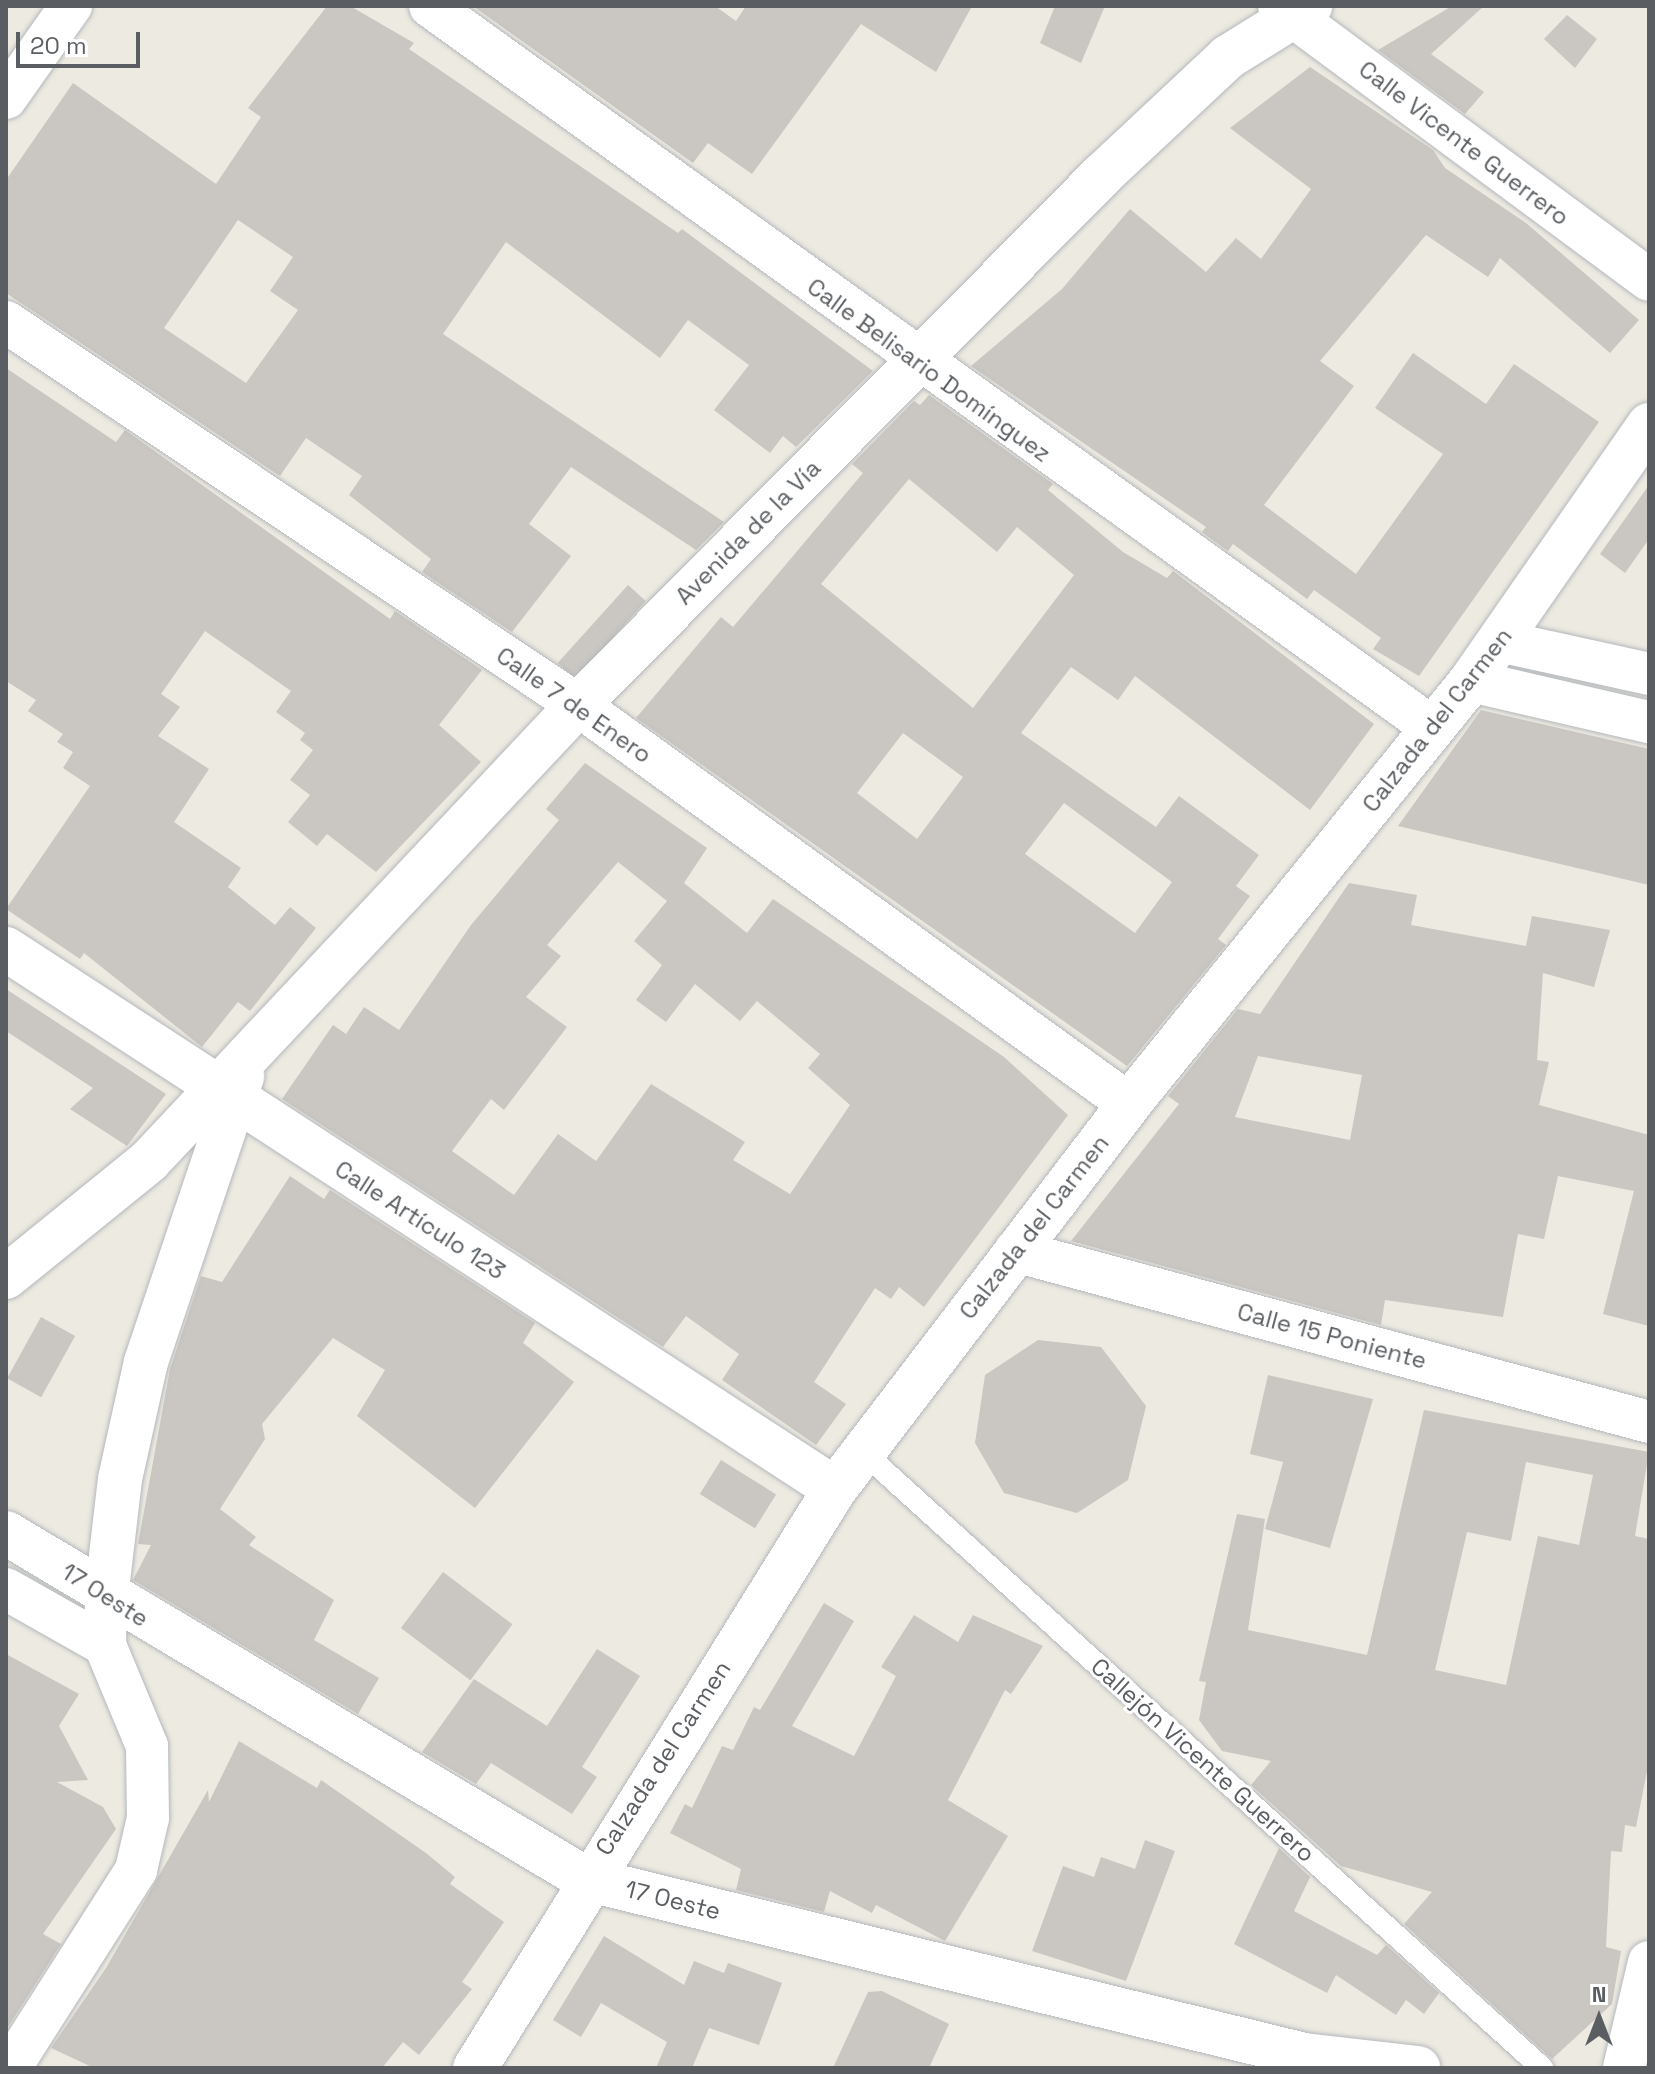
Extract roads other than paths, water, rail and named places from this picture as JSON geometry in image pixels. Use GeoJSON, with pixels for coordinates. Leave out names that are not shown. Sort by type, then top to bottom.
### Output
{"type":"FeatureCollection","features":[{"type":"Feature","properties":{"kind":"street"},"geometry":{"type":"LineString","coordinates":[[6,98],[71,6]]}},
{"type":"Feature","properties":{"kind":"street","name":"Calle Belisario Domínguez"},"geometry":{"type":"LineString","coordinates":[[430,6],[915,362],[1433,728]]}},
{"type":"Feature","properties":{"kind":"street","name":"Avenida de la Vía"},"geometry":{"type":"LineString","coordinates":[[6,1277],[149,1161],[233,1083],[578,705],[915,362],[1228,57],[1293,8]]}},
{"type":"Feature","properties":{"kind":"street","name":"Calle Vicente Guerrero"},"geometry":{"type":"LineString","coordinates":[[1293,8],[1649,280]]}},
{"type":"Feature","properties":{"kind":"street","name":"Calle 7 de Enero"},"geometry":{"type":"LineString","coordinates":[[6,322],[578,705],[1129,1104]]}},
{"type":"Feature","properties":{"kind":"street","name":"Calzada del Carmen"},"geometry":{"type":"LineString","coordinates":[[475,2068],[586,1879],[835,1489],[1129,1104],[1471,681],[1649,425]]}},
{"type":"Feature","properties":{"kind":"street"},"geometry":{"type":"LineString","coordinates":[[1499,641],[1649,674]]}},
{"type":"Feature","properties":{"kind":"street"},"geometry":{"type":"LineString","coordinates":[[1471,681],[1649,722]]}},
{"type":"Feature","properties":{"kind":"street","name":"Calle Artículo 123"},"geometry":{"type":"LineString","coordinates":[[6,949],[233,1083],[835,1489]]}},
{"type":"Feature","properties":{"kind":"street"},"geometry":{"type":"LineString","coordinates":[[10,2068],[136,1870],[149,1807],[147,1746],[105,1645],[106,1598],[146,1362],[205,1196],[233,1083]]}},
{"type":"Feature","properties":{"kind":"street"},"geometry":{"type":"LineString","coordinates":[[149,1161],[205,1196]]}},
{"type":"Feature","properties":{"kind":"street","name":"Calle 15 Poniente"},"geometry":{"type":"LineString","coordinates":[[1015,1251],[1649,1422]]}},
{"type":"Feature","properties":{"kind":"street","name":"17 Oeste"},"geometry":{"type":"LineString","coordinates":[[6,1533],[106,1598],[586,1879],[1301,2061],[1418,2068]]}},
{"type":"Feature","properties":{"kind":"street"},"geometry":{"type":"LineString","coordinates":[[6,1589],[105,1645]]}},
{"type":"Feature","properties":{"kind":"street"},"geometry":{"type":"LineString","coordinates":[[1624,2068],[1649,1962]]}},
{"type":"Feature","properties":{"kind":"lane","name":"Callejón Vicente Guerrero"},"geometry":{"type":"LineString","coordinates":[[863,1452],[1542,2068]]}}]}
